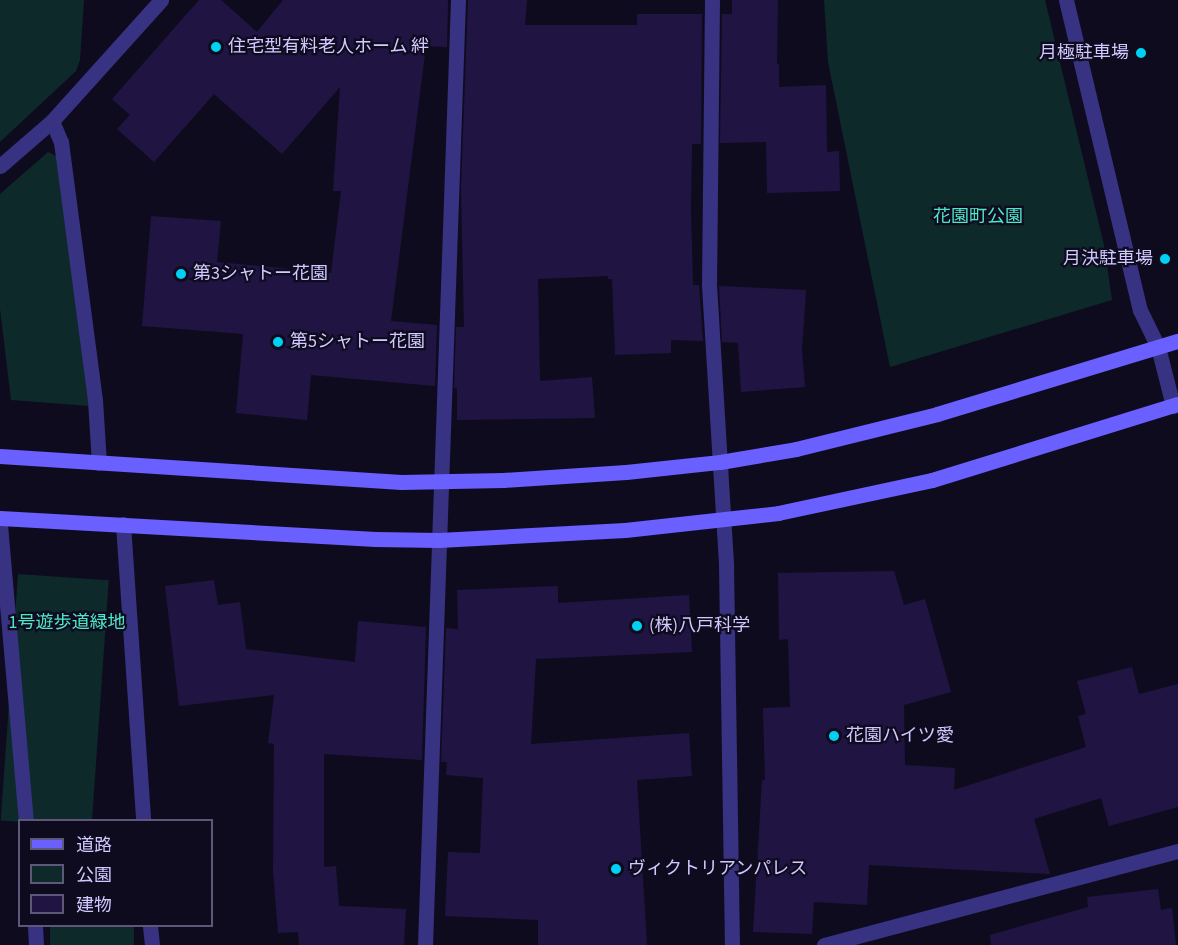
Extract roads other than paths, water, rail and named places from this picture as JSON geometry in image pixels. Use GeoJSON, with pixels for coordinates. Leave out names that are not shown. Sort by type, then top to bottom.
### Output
{"type":"FeatureCollection","features":[{"type":"Feature","properties":{"kind":"street"},"geometry":{"type":"LineString","coordinates":[[0,166],[52,122],[161,0]]}},
{"type":"Feature","properties":{"kind":"street"},"geometry":{"type":"LineString","coordinates":[[425,945],[439,481],[458,0]]}},
{"type":"Feature","properties":{"kind":"street"},"geometry":{"type":"LineString","coordinates":[[712,0],[709,285],[724,520],[732,945]]}},
{"type":"Feature","properties":{"kind":"street"},"geometry":{"type":"LineString","coordinates":[[0,518],[375,539],[439,540],[625,530],[778,513],[932,480],[1175,405],[1158,347],[1140,310],[1066,0]]}},
{"type":"Feature","properties":{"kind":"street"},"geometry":{"type":"LineString","coordinates":[[52,122],[61,142],[95,400],[99,463]]}},
{"type":"Feature","properties":{"kind":"street"},"geometry":{"type":"LineString","coordinates":[[0,456],[389,482],[627,472],[720,462],[796,448],[937,414],[1178,340]]}},
{"type":"Feature","properties":{"kind":"street"},"geometry":{"type":"LineString","coordinates":[[123,524],[143,819]]}},
{"type":"Feature","properties":{"kind":"street"},"geometry":{"type":"LineString","coordinates":[[0,525],[26,819]]}},
{"type":"Feature","properties":{"kind":"street"},"geometry":{"type":"LineString","coordinates":[[824,945],[1178,851]]}},
{"type":"Feature","properties":{"kind":"street"},"geometry":{"type":"LineString","coordinates":[[35,927],[36,945]]}},
{"type":"Feature","properties":{"kind":"street"},"geometry":{"type":"LineString","coordinates":[[150,927],[152,945]]}},
{"type":"Feature","properties":{"kind":"place","name":"住宅型有料老人ホーム 絆"},"geometry":{"type":"Point","coordinates":[216,47]}},
{"type":"Feature","properties":{"kind":"place","name":"月極駐車場"},"geometry":{"type":"Point","coordinates":[1141,53]}},
{"type":"Feature","properties":{"kind":"place","name":"月決駐車場"},"geometry":{"type":"Point","coordinates":[1165,259]}},
{"type":"Feature","properties":{"kind":"place","name":"第3シャトー花園"},"geometry":{"type":"Point","coordinates":[181,274]}},
{"type":"Feature","properties":{"kind":"place","name":"第5シャトー花園"},"geometry":{"type":"Point","coordinates":[278,342]}},
{"type":"Feature","properties":{"kind":"place","name":"(株)八戸科学"},"geometry":{"type":"Point","coordinates":[637,626]}},
{"type":"Feature","properties":{"kind":"place","name":"花園ハイツ愛"},"geometry":{"type":"Point","coordinates":[834,736]}},
{"type":"Feature","properties":{"kind":"place","name":"ヴィクトリアンパレス"},"geometry":{"type":"Point","coordinates":[616,869]}},
{"type":"Feature","properties":{"kind":"park label","name":"花園町公園"},"geometry":{"type":"Point","coordinates":[978,217]}},
{"type":"Feature","properties":{"kind":"park label","name":"1号遊歩道緑地"},"geometry":{"type":"Point","coordinates":[67,623]}}]}
